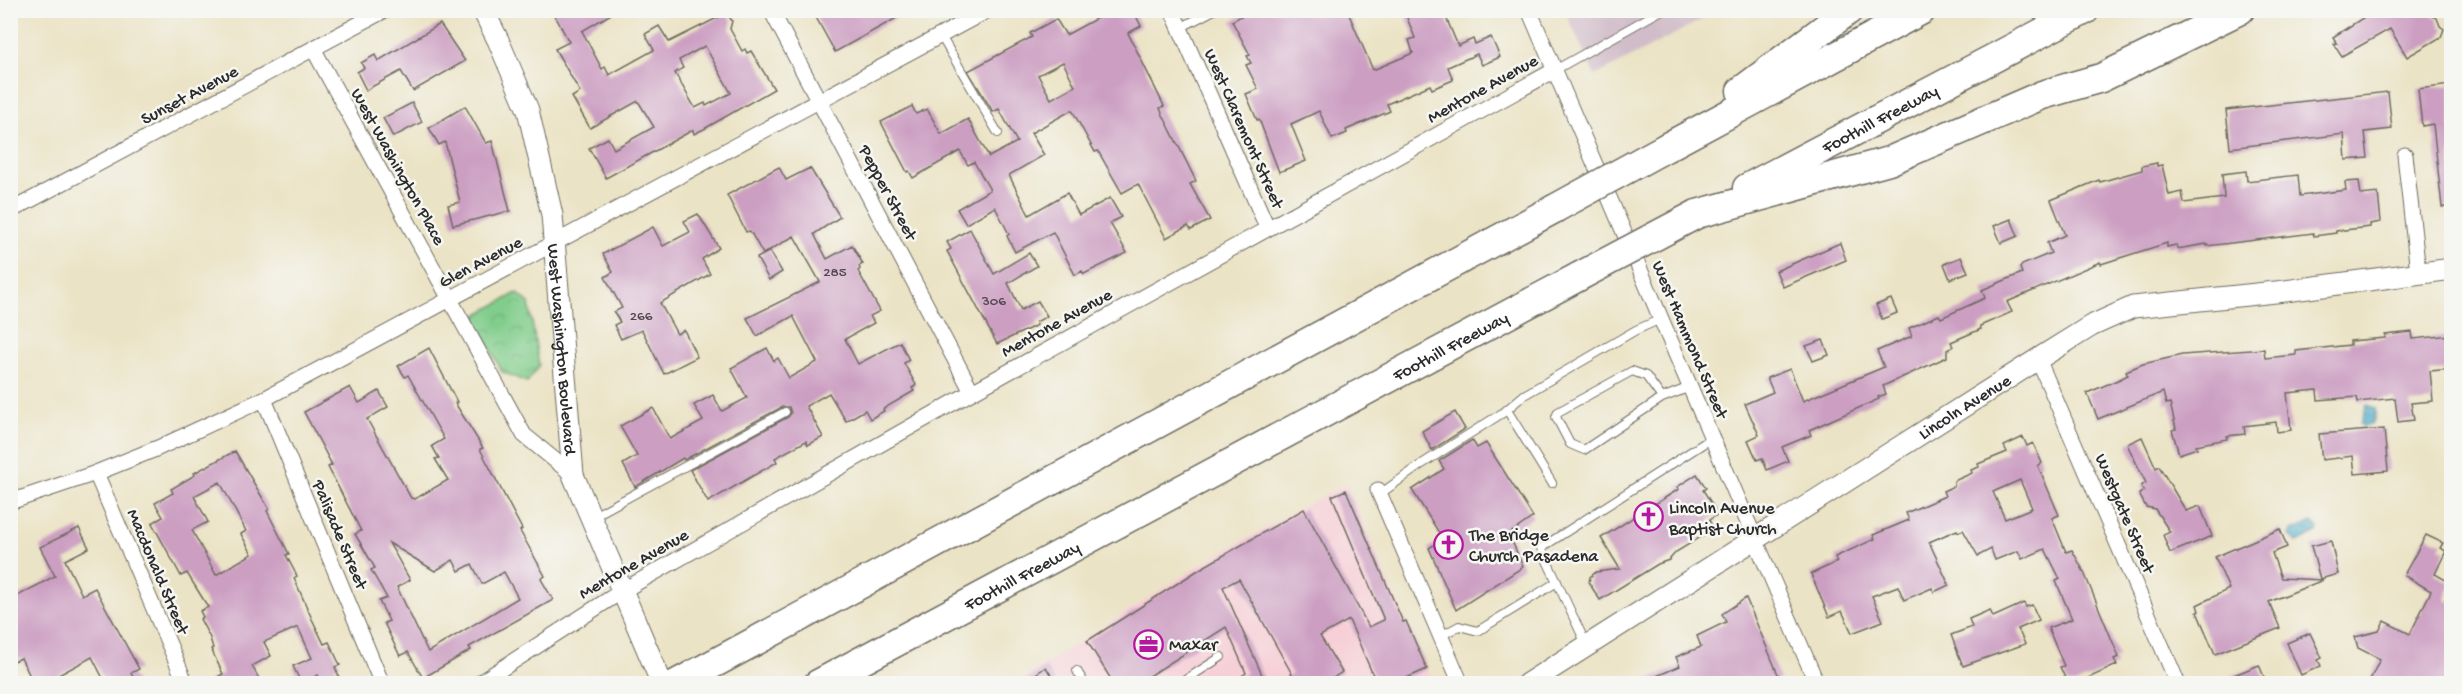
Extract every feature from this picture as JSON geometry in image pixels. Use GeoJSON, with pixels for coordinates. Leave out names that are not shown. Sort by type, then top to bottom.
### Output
{"type":"FeatureCollection","features":[{"type":"Feature","properties":{"kind":"highway"},"geometry":{"type":"LineString","coordinates":[[1667,147],[1848,10]]}},
{"type":"Feature","properties":{"kind":"highway"},"geometry":{"type":"LineString","coordinates":[[676,684],[1922,10]]}},
{"type":"Feature","properties":{"kind":"highway","name":"Foothill Freeway"},"geometry":{"type":"LineString","coordinates":[[818,684],[1580,276],[2085,10]]}},
{"type":"Feature","properties":{"kind":"highway"},"geometry":{"type":"LineString","coordinates":[[1697,214],[1889,161],[2042,95],[2101,78],[2240,10]]}},
{"type":"Feature","properties":{"kind":"main road","name":"West Washington Boulevard"},"geometry":{"type":"LineString","coordinates":[[483,10],[528,110],[545,180],[555,244],[573,475],[662,684]]}},
{"type":"Feature","properties":{"kind":"main road","name":"Lincoln Avenue"},"geometry":{"type":"LineString","coordinates":[[1527,684],[2038,358],[2091,327],[2133,308],[2451,269]]}},
{"type":"Feature","properties":{"kind":"street","name":"Sunset Avenue"},"geometry":{"type":"LineString","coordinates":[[10,211],[385,10]]}},
{"type":"Feature","properties":{"kind":"street","name":"Pepper Street"},"geometry":{"type":"LineString","coordinates":[[771,10],[972,392]]}},
{"type":"Feature","properties":{"kind":"street","name":"Glen Avenue"},"geometry":{"type":"LineString","coordinates":[[10,502],[96,473],[158,448],[264,399],[988,10]]}},
{"type":"Feature","properties":{"kind":"street","name":"West Claremont Street"},"geometry":{"type":"LineString","coordinates":[[1172,10],[1267,227]]}},
{"type":"Feature","properties":{"kind":"street","name":"West Hammond Street"},"geometry":{"type":"LineString","coordinates":[[1529,10],[1817,684]]}},
{"type":"Feature","properties":{"kind":"street","name":"West Washington Place"},"geometry":{"type":"LineString","coordinates":[[314,50],[524,435],[573,475]]}},
{"type":"Feature","properties":{"kind":"street","name":"Mentone Avenue"},"geometry":{"type":"LineString","coordinates":[[478,684],[622,591],[1267,227],[1555,70]]}},
{"type":"Feature","properties":{"kind":"street"},"geometry":{"type":"LineString","coordinates":[[2405,155],[2418,272]]}},
{"type":"Feature","properties":{"kind":"street","name":"Westgate Street"},"geometry":{"type":"LineString","coordinates":[[2038,358],[2178,684]]}},
{"type":"Feature","properties":{"kind":"street","name":"Palisade Street"},"geometry":{"type":"LineString","coordinates":[[264,399],[382,684]]}},
{"type":"Feature","properties":{"kind":"street","name":"Macdonald Street"},"geometry":{"type":"LineString","coordinates":[[96,473],[186,684]]}},
{"type":"Feature","properties":{"kind":"street"},"geometry":{"type":"LineString","coordinates":[[1379,492],[1461,684]]}},
{"type":"Feature","properties":{"kind":"lane"},"geometry":{"type":"LineString","coordinates":[[1180,28],[1214,10]]}},
{"type":"Feature","properties":{"kind":"lane","name":"Mentone Avenue"},"geometry":{"type":"LineString","coordinates":[[1555,70],[1662,10]]}},
{"type":"Feature","properties":{"kind":"lane"},"geometry":{"type":"LineString","coordinates":[[941,36],[998,133]]}},
{"type":"Feature","properties":{"kind":"lane"},"geometry":{"type":"LineString","coordinates":[[1379,492],[1507,410],[1524,395],[1636,330],[1661,319]]}},
{"type":"Feature","properties":{"kind":"lane"},"geometry":{"type":"LineString","coordinates":[[1662,398],[1646,376],[1632,371],[1558,412],[1556,417],[1570,444],[1584,450],[1662,398],[1690,387]]}},
{"type":"Feature","properties":{"kind":"lane"},"geometry":{"type":"LineString","coordinates":[[1507,410],[1552,483]]}},
{"type":"Feature","properties":{"kind":"lane"},"geometry":{"type":"LineString","coordinates":[[591,518],[785,412]]}},
{"type":"Feature","properties":{"kind":"lane"},"geometry":{"type":"LineString","coordinates":[[1587,646],[1541,548],[1712,438]]}},
{"type":"Feature","properties":{"kind":"lane"},"geometry":{"type":"LineString","coordinates":[[1441,636],[1459,626],[1478,631],[1557,582]]}},
{"type":"Feature","properties":{"kind":"lane"},"geometry":{"type":"LineString","coordinates":[[1179,684],[1221,657]]}},
{"type":"Feature","properties":{"kind":"lane"},"geometry":{"type":"LineString","coordinates":[[1077,671],[1085,684]]}},
{"type":"Feature","properties":{"kind":"shaded area"},"geometry":{"type":"Polygon","coordinates":[[[1565,11],[1718,11],[1595,76],[1565,11]]]}},
{"type":"Feature","properties":{"kind":"shaded area"},"geometry":{"type":"Polygon","coordinates":[[[1346,483],[1432,683],[1014,684],[1201,564],[1346,483]]]}},
{"type":"Feature","properties":{"kind":"green space"},"geometry":{"type":"Polygon","coordinates":[[[517,293],[529,303],[539,366],[527,382],[502,372],[475,318],[517,293]]]}},
{"type":"Feature","properties":{"kind":"water"},"geometry":{"type":"Polygon","coordinates":[[[2367,405],[2375,408],[2375,414],[2374,420],[2364,427],[2360,424],[2367,405]]]}},
{"type":"Feature","properties":{"kind":"water"},"geometry":{"type":"Polygon","coordinates":[[[2312,522],[2318,529],[2317,533],[2297,543],[2290,535],[2292,531],[2312,522]]]}},
{"type":"Feature","properties":{"kind":"building"},"geometry":{"type":"Polygon","coordinates":[[[552,10],[618,10],[582,31],[602,69],[605,67],[609,75],[654,50],[645,34],[659,26],[669,42],[727,13],[732,21],[730,29],[742,51],[745,49],[747,53],[751,51],[774,89],[704,129],[694,134],[693,130],[606,178],[589,148],[608,138],[614,149],[654,127],[638,101],[590,128],[572,97],[580,92],[555,49],[569,42],[552,10]],[[705,46],[679,60],[683,68],[675,73],[695,108],[705,103],[706,106],[731,93],[705,46]]]}},
{"type":"Feature","properties":{"kind":"building"},"geometry":{"type":"Polygon","coordinates":[[[812,10],[911,10],[835,52],[812,10]]]}},
{"type":"Feature","properties":{"kind":"building"},"geometry":{"type":"Polygon","coordinates":[[[1112,10],[1133,10],[1141,26],[1128,33],[1164,106],[1160,108],[1162,113],[1196,181],[1190,184],[1210,220],[1191,230],[1188,226],[1166,238],[1138,184],[1122,193],[1098,151],[1095,152],[1072,110],[1031,133],[1044,155],[1009,175],[1029,215],[1067,193],[1079,215],[1110,198],[1121,217],[1110,223],[1127,253],[1084,274],[1082,271],[1075,275],[1053,232],[1015,252],[1007,236],[1009,234],[995,207],[966,224],[957,209],[990,190],[974,162],[968,165],[960,151],[913,178],[909,171],[907,172],[881,122],[912,106],[916,114],[927,109],[941,134],[968,119],[989,157],[1017,142],[999,109],[993,112],[968,71],[1032,37],[1030,33],[1056,19],[1066,35],[1112,10]],[[1063,62],[1038,75],[1051,99],[1075,86],[1063,62]]]}},
{"type":"Feature","properties":{"kind":"building"},"geometry":{"type":"Polygon","coordinates":[[[1252,10],[1347,10],[1373,70],[1413,53],[1409,40],[1415,38],[1404,10],[1443,10],[1458,46],[1473,39],[1475,44],[1491,37],[1500,57],[1482,65],[1477,54],[1448,67],[1453,80],[1432,89],[1430,85],[1387,104],[1390,111],[1346,130],[1347,133],[1332,139],[1319,111],[1291,124],[1306,161],[1279,172],[1259,119],[1257,120],[1246,94],[1258,89],[1246,65],[1251,63],[1247,56],[1250,55],[1232,21],[1252,10]]]}},
{"type":"Feature","properties":{"kind":"building"},"geometry":{"type":"Polygon","coordinates":[[[2375,10],[2428,10],[2444,29],[2441,37],[2407,57],[2390,29],[2342,56],[2334,44],[2337,43],[2333,37],[2375,10]]]}},
{"type":"Feature","properties":{"kind":"building"},"geometry":{"type":"Polygon","coordinates":[[[440,24],[465,61],[413,91],[401,71],[366,90],[357,72],[364,68],[361,63],[375,55],[378,61],[440,24]]]}},
{"type":"Feature","properties":{"kind":"building"},"geometry":{"type":"Polygon","coordinates":[[[2451,85],[2451,207],[2442,207],[2433,124],[2422,126],[2418,89],[2451,85]]]}},
{"type":"Feature","properties":{"kind":"building"},"geometry":{"type":"Polygon","coordinates":[[[2388,92],[2392,129],[2365,132],[2368,158],[2346,160],[2344,134],[2230,148],[2226,110],[2388,92]]]}},
{"type":"Feature","properties":{"kind":"building"},"geometry":{"type":"Polygon","coordinates":[[[412,103],[422,122],[393,137],[383,118],[412,103]]]}},
{"type":"Feature","properties":{"kind":"building"},"geometry":{"type":"Polygon","coordinates":[[[465,106],[486,143],[492,141],[510,211],[453,225],[448,205],[460,202],[445,142],[439,145],[429,128],[465,106]]]}},
{"type":"Feature","properties":{"kind":"building"},"geometry":{"type":"Polygon","coordinates":[[[2157,163],[2157,166],[2162,165],[2169,195],[2182,192],[2184,203],[2224,198],[2222,174],[2246,171],[2247,181],[2298,175],[2300,196],[2346,190],[2345,182],[2359,181],[2361,195],[2378,193],[2381,222],[2370,224],[2370,227],[2314,236],[2313,233],[2177,249],[2176,245],[2167,247],[2167,243],[2101,264],[2100,262],[2007,302],[2012,312],[1951,342],[1953,347],[1947,350],[1947,357],[1883,386],[1886,394],[1878,397],[1879,399],[1809,430],[1811,435],[1782,447],[1788,461],[1767,470],[1762,458],[1757,460],[1748,440],[1759,435],[1745,404],[1773,392],[1767,378],[1790,369],[1803,401],[1884,367],[1877,351],[1912,336],[1909,328],[1939,315],[1941,318],[1985,298],[1982,290],[2022,273],[2020,268],[2022,265],[2051,253],[2047,243],[2065,235],[2051,200],[2099,180],[2100,182],[2142,170],[2142,166],[2157,163]]]}},
{"type":"Feature","properties":{"kind":"building"},"geometry":{"type":"Polygon","coordinates":[[[779,167],[786,180],[810,168],[840,217],[814,234],[827,259],[852,245],[863,264],[859,266],[858,271],[880,311],[870,316],[874,323],[845,339],[858,364],[900,342],[909,360],[904,363],[916,385],[912,388],[914,391],[870,419],[865,410],[846,421],[829,393],[806,406],[823,437],[808,445],[806,441],[775,458],[777,462],[708,502],[690,470],[788,417],[791,413],[789,407],[782,407],[684,460],[683,458],[635,487],[623,464],[637,456],[620,426],[653,408],[670,439],[703,421],[694,405],[713,395],[722,411],[747,398],[731,368],[767,348],[774,361],[778,358],[789,378],[817,362],[793,316],[757,336],[747,318],[820,282],[794,236],[763,254],[750,231],[746,232],[727,195],[779,167]]]}},
{"type":"Feature","properties":{"kind":"building"},"geometry":{"type":"Polygon","coordinates":[[[698,214],[719,248],[702,259],[710,274],[660,303],[677,334],[684,330],[697,357],[664,374],[642,330],[621,339],[614,325],[620,322],[614,312],[622,308],[605,277],[613,272],[603,254],[653,227],[663,246],[690,232],[684,221],[698,214]]]}},
{"type":"Feature","properties":{"kind":"building"},"geometry":{"type":"Polygon","coordinates":[[[2011,219],[2018,236],[2001,243],[1994,226],[2011,219]]]}},
{"type":"Feature","properties":{"kind":"building"},"geometry":{"type":"Polygon","coordinates":[[[970,229],[994,274],[1029,253],[1037,266],[1008,283],[1021,310],[1038,301],[1047,316],[1036,322],[1037,325],[997,344],[947,251],[951,249],[947,242],[970,229]]]}},
{"type":"Feature","properties":{"kind":"building"},"geometry":{"type":"Polygon","coordinates":[[[1840,243],[1846,260],[1783,287],[1776,271],[1840,243]]]}},
{"type":"Feature","properties":{"kind":"building"},"geometry":{"type":"Polygon","coordinates":[[[770,251],[782,272],[769,280],[757,258],[770,251]]]}},
{"type":"Feature","properties":{"kind":"building"},"geometry":{"type":"Polygon","coordinates":[[[1961,257],[1968,272],[1950,279],[1944,264],[1961,257]]]}},
{"type":"Feature","properties":{"kind":"building"},"geometry":{"type":"Polygon","coordinates":[[[1891,299],[1897,313],[1882,319],[1876,305],[1891,299]]]}},
{"type":"Feature","properties":{"kind":"building"},"geometry":{"type":"Polygon","coordinates":[[[2412,332],[2413,339],[2451,335],[2451,369],[2430,371],[2433,401],[2411,403],[2414,420],[2398,422],[2395,398],[2358,402],[2357,397],[2318,400],[2317,390],[2287,393],[2291,430],[2277,432],[2276,422],[2244,426],[2245,434],[2227,436],[2227,439],[2196,445],[2197,448],[2179,454],[2172,430],[2176,429],[2170,403],[2166,404],[2163,392],[2098,419],[2087,393],[2128,375],[2126,371],[2143,364],[2182,355],[2264,349],[2265,358],[2296,355],[2296,351],[2350,345],[2350,341],[2385,338],[2385,335],[2412,332]]]}},
{"type":"Feature","properties":{"kind":"building"},"geometry":{"type":"Polygon","coordinates":[[[1823,340],[1829,355],[1813,361],[1806,346],[1823,340]]]}},
{"type":"Feature","properties":{"kind":"building"},"geometry":{"type":"Polygon","coordinates":[[[429,348],[457,402],[455,403],[483,448],[480,449],[545,576],[541,579],[553,600],[469,647],[471,650],[423,678],[408,652],[400,656],[384,623],[389,621],[379,601],[387,598],[371,570],[375,568],[355,534],[361,531],[328,467],[332,465],[304,412],[350,387],[359,403],[379,391],[388,407],[367,419],[411,498],[415,499],[448,480],[435,459],[439,458],[432,446],[444,439],[408,375],[405,377],[398,366],[429,348]],[[389,543],[410,580],[397,587],[428,652],[518,598],[504,572],[482,584],[472,564],[459,571],[453,560],[435,571],[389,543]]]}},
{"type":"Feature","properties":{"kind":"building"},"geometry":{"type":"Polygon","coordinates":[[[1455,412],[1465,429],[1432,450],[1422,431],[1455,412]]]}},
{"type":"Feature","properties":{"kind":"building"},"geometry":{"type":"Polygon","coordinates":[[[2384,429],[2388,471],[2355,474],[2353,456],[2322,460],[2319,434],[2384,429]]]}},
{"type":"Feature","properties":{"kind":"building"},"geometry":{"type":"Polygon","coordinates":[[[2023,437],[2027,446],[2033,443],[2042,463],[2038,466],[2059,515],[2052,518],[2066,552],[2072,550],[2083,570],[2119,657],[2114,659],[2117,665],[2075,684],[2068,684],[2060,667],[2064,666],[2048,628],[2072,619],[2056,581],[2060,579],[2045,549],[2022,559],[2018,551],[1995,560],[1991,549],[1978,556],[1963,530],[1958,532],[1957,530],[1929,542],[1949,585],[1934,592],[1932,588],[1904,600],[1898,586],[1872,596],[1883,621],[1852,633],[1842,611],[1829,617],[1811,574],[1837,562],[1835,557],[1875,539],[1873,535],[1909,520],[1906,513],[1945,496],[1943,491],[1954,486],[1954,481],[1972,473],[1971,470],[1979,467],[1978,464],[2007,452],[2004,446],[2023,437]],[[2020,480],[1993,492],[2005,519],[2032,508],[2020,480]]]}},
{"type":"Feature","properties":{"kind":"building"},"geometry":{"type":"Polygon","coordinates":[[[2142,437],[2156,468],[2159,466],[2186,511],[2200,506],[2212,536],[2170,553],[2163,535],[2170,532],[2155,509],[2146,507],[2139,494],[2144,491],[2141,486],[2146,483],[2127,444],[2142,437]]]}},
{"type":"Feature","properties":{"kind":"building"},"geometry":{"type":"Polygon","coordinates":[[[1472,440],[1477,448],[1486,443],[1533,517],[1509,534],[1523,567],[1456,610],[1429,548],[1443,539],[1412,490],[1444,469],[1439,461],[1472,440]]]}},
{"type":"Feature","properties":{"kind":"building"},"geometry":{"type":"Polygon","coordinates":[[[235,451],[269,509],[267,511],[289,554],[286,555],[297,576],[294,578],[312,619],[324,644],[329,642],[340,665],[335,667],[342,684],[322,684],[318,675],[301,683],[293,666],[312,658],[298,627],[264,642],[271,656],[252,666],[262,684],[205,684],[223,674],[211,649],[213,648],[210,638],[200,619],[203,617],[200,611],[208,607],[187,573],[181,576],[152,523],[163,517],[155,503],[173,493],[171,489],[195,475],[194,473],[235,451]],[[220,482],[194,496],[208,522],[192,530],[216,575],[252,554],[241,534],[246,531],[220,482]]]}},
{"type":"Feature","properties":{"kind":"building"},"geometry":{"type":"Polygon","coordinates":[[[1697,474],[1706,488],[1703,490],[1718,514],[1709,520],[1714,529],[1676,552],[1669,560],[1658,564],[1600,600],[1589,583],[1590,577],[1596,572],[1620,569],[1601,538],[1631,519],[1638,511],[1649,508],[1679,489],[1677,487],[1697,474]]]}},
{"type":"Feature","properties":{"kind":"building"},"geometry":{"type":"Polygon","coordinates":[[[1346,490],[1403,622],[1406,621],[1427,669],[1393,684],[1377,684],[1349,620],[1320,636],[1342,672],[1324,684],[1278,684],[1292,674],[1239,579],[1223,587],[1266,684],[1230,684],[1246,673],[1226,627],[1137,684],[1114,684],[1087,641],[1200,569],[1304,509],[1369,627],[1384,620],[1332,496],[1346,490]]]}},
{"type":"Feature","properties":{"kind":"building"},"geometry":{"type":"Polygon","coordinates":[[[79,528],[89,548],[65,560],[82,595],[95,588],[139,669],[131,673],[137,684],[106,684],[92,657],[42,684],[34,684],[21,658],[10,663],[10,600],[55,576],[40,547],[79,528]]]}},
{"type":"Feature","properties":{"kind":"building"},"geometry":{"type":"Polygon","coordinates":[[[2280,529],[2287,547],[2272,553],[2281,578],[2323,580],[2269,602],[2280,628],[2215,654],[2197,612],[2199,611],[2197,605],[2229,589],[2215,557],[2280,529]]]}},
{"type":"Feature","properties":{"kind":"building"},"geometry":{"type":"Polygon","coordinates":[[[2426,535],[2443,543],[2440,548],[2446,551],[2435,574],[2451,583],[2445,600],[2451,603],[2451,684],[2368,684],[2380,659],[2358,648],[2355,637],[2379,631],[2384,621],[2410,634],[2431,591],[2404,575],[2426,535]]]}},
{"type":"Feature","properties":{"kind":"building"},"geometry":{"type":"Polygon","coordinates":[[[2331,541],[2338,574],[2320,579],[2311,546],[2331,541]]]}},
{"type":"Feature","properties":{"kind":"building"},"geometry":{"type":"Polygon","coordinates":[[[1746,598],[1780,679],[1774,684],[1752,684],[1750,677],[1735,684],[1638,684],[1680,666],[1676,657],[1701,647],[1697,636],[1726,622],[1722,614],[1746,598]]]}},
{"type":"Feature","properties":{"kind":"building"},"geometry":{"type":"Polygon","coordinates":[[[2024,603],[2026,607],[2032,605],[2039,620],[2018,629],[2025,644],[1963,666],[1951,635],[1972,627],[1969,619],[1990,610],[1993,617],[2024,603]]]}},
{"type":"Feature","properties":{"kind":"building"},"geometry":{"type":"Polygon","coordinates":[[[2310,633],[2322,658],[2318,660],[2321,666],[2301,675],[2287,643],[2310,633]]]}},
{"type":"Feature","properties":{"kind":"building"},"geometry":{"type":"Polygon","coordinates":[[[2259,665],[2267,684],[2214,684],[2214,683],[2259,665]]]}},
{"type":"Feature","properties":{"kind":"building"},"geometry":{"type":"Polygon","coordinates":[[[1046,667],[1056,684],[1021,684],[1046,667]]]}},
{"type":"Feature","properties":{"kind":"place","name":"Lincoln Avenue Baptist Church"},"geometry":{"type":"Point","coordinates":[1648,517]}},
{"type":"Feature","properties":{"kind":"place","name":"The Bridge Church Pasadena"},"geometry":{"type":"Point","coordinates":[1448,544]}},
{"type":"Feature","properties":{"kind":"place","name":"Maxar"},"geometry":{"type":"Point","coordinates":[1148,644]}}]}
